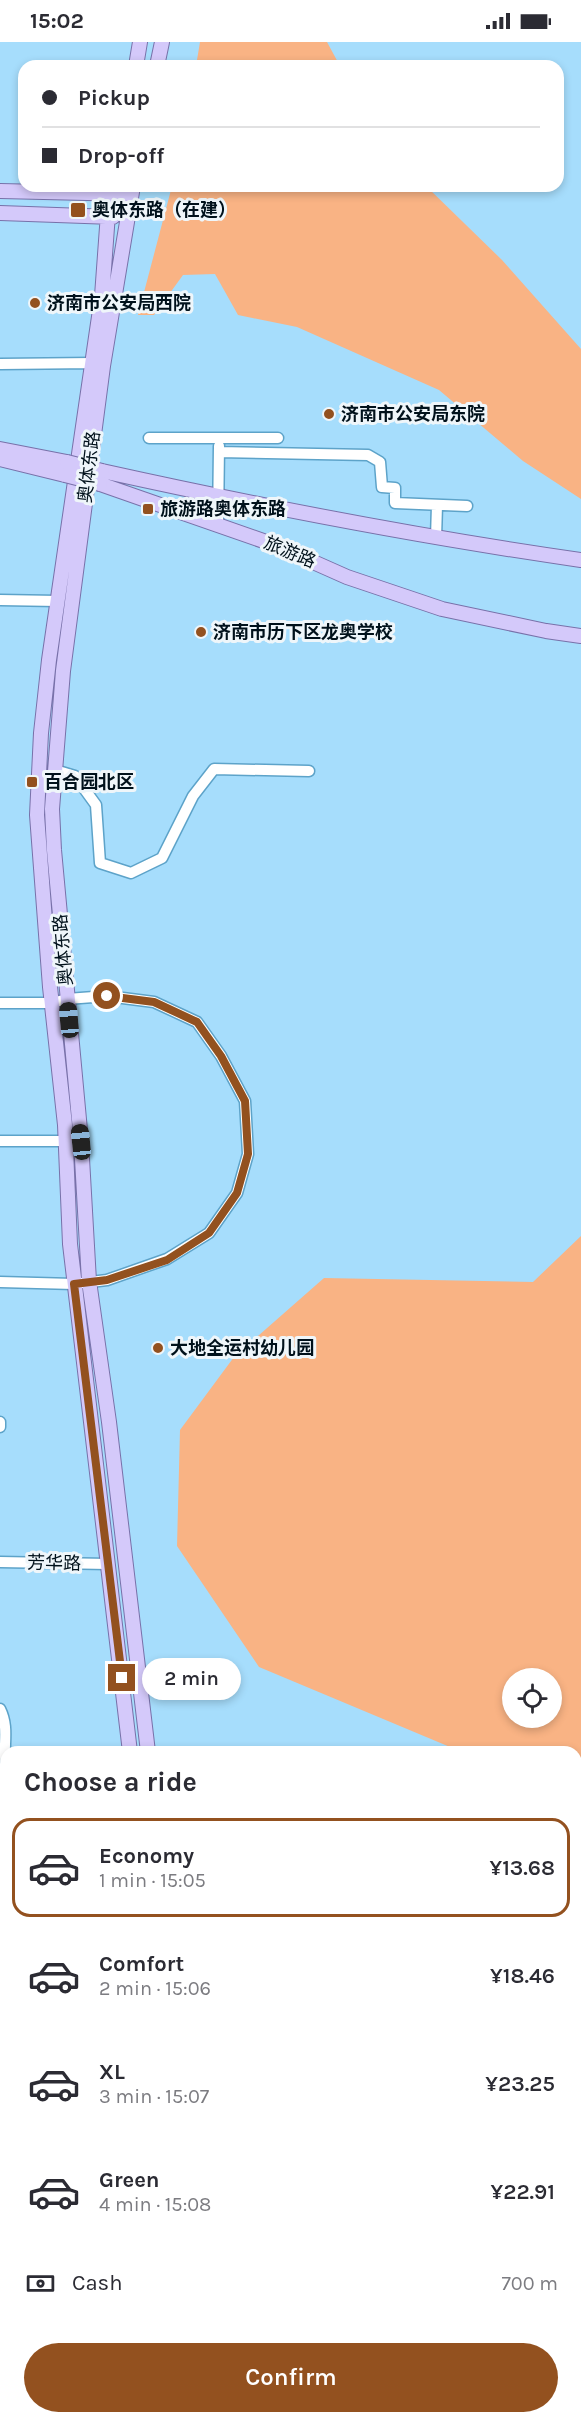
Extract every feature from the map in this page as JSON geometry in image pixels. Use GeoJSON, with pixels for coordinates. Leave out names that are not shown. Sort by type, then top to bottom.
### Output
{"type":"FeatureCollection","features":[{"type":"Feature","properties":{"kind":"main road"},"geometry":{"type":"LineString","coordinates":[[137,60],[140,42]]}},
{"type":"Feature","properties":{"kind":"main road"},"geometry":{"type":"LineString","coordinates":[[158,60],[162,42]]}},
{"type":"Feature","properties":{"kind":"main road"},"geometry":{"type":"LineString","coordinates":[[0,191],[18,191]]}},
{"type":"Feature","properties":{"kind":"main road"},"geometry":{"type":"LineString","coordinates":[[109,192],[98,365],[58,601],[41,733],[37,815],[52,1003],[65,1125],[70,1244],[129,1746]]}},
{"type":"Feature","properties":{"kind":"main road","name":"奥体东路"},"geometry":{"type":"LineString","coordinates":[[132,192],[98,365],[63,671],[52,809],[81,1142],[89,1281],[109,1422],[147,1746]]}},
{"type":"Feature","properties":{"kind":"main road"},"geometry":{"type":"LineString","coordinates":[[0,213],[106,215],[127,219]]}},
{"type":"Feature","properties":{"kind":"main road","name":"旅游路"},"geometry":{"type":"LineString","coordinates":[[0,443],[7,450],[66,469]]}},
{"type":"Feature","properties":{"kind":"main road","name":"旅游路"},"geometry":{"type":"LineString","coordinates":[[0,459],[219,496],[436,538],[581,560]]}},
{"type":"Feature","properties":{"kind":"main road","name":"旅游路"},"geometry":{"type":"LineString","coordinates":[[101,477],[275,545],[347,576],[441,609],[581,636]]}},
{"type":"Feature","properties":{"kind":"street"},"geometry":{"type":"LineString","coordinates":[[0,363],[98,365]]}},
{"type":"Feature","properties":{"kind":"street"},"geometry":{"type":"LineString","coordinates":[[149,438],[278,438]]}},
{"type":"Feature","properties":{"kind":"street"},"geometry":{"type":"LineString","coordinates":[[218,524],[219,438]]}},
{"type":"Feature","properties":{"kind":"street"},"geometry":{"type":"LineString","coordinates":[[219,452],[368,455],[380,462],[382,487],[395,488],[395,504],[467,506]]}},
{"type":"Feature","properties":{"kind":"street"},"geometry":{"type":"LineString","coordinates":[[436,538],[437,505]]}},
{"type":"Feature","properties":{"kind":"street"},"geometry":{"type":"LineString","coordinates":[[0,600],[58,601]]}},
{"type":"Feature","properties":{"kind":"street"},"geometry":{"type":"LineString","coordinates":[[55,770],[75,776],[96,805],[100,863],[131,873],[162,858],[192,796],[214,769],[309,771]]}},
{"type":"Feature","properties":{"kind":"street"},"geometry":{"type":"LineString","coordinates":[[0,1003],[52,1003],[68,999],[107,996],[154,1002],[197,1022],[221,1056],[245,1101],[248,1154],[237,1193],[209,1233],[167,1260],[107,1280],[74,1284],[0,1282]]}},
{"type":"Feature","properties":{"kind":"street"},"geometry":{"type":"LineString","coordinates":[[0,1141],[81,1142]]}},
{"type":"Feature","properties":{"kind":"street"},"geometry":{"type":"LineString","coordinates":[[0,1422],[0,1427]]}},
{"type":"Feature","properties":{"kind":"street","name":"芳华路"},"geometry":{"type":"LineString","coordinates":[[0,1562],[108,1563]]}},
{"type":"Feature","properties":{"kind":"street"},"geometry":{"type":"LineString","coordinates":[[0,1709],[8,1736],[5,1746]]}},
{"type":"Feature","properties":{"kind":"shaded area"},"geometry":{"type":"Polygon","coordinates":[[[200,42],[327,42],[337,60],[197,60],[200,42]]]}},
{"type":"Feature","properties":{"kind":"shaded area"},"geometry":{"type":"Polygon","coordinates":[[[170,192],[432,192],[502,260],[581,349],[581,499],[523,461],[439,390],[297,327],[238,315],[215,274],[183,275],[154,315],[138,315],[170,192]]]}},
{"type":"Feature","properties":{"kind":"shaded area"},"geometry":{"type":"Polygon","coordinates":[[[581,1236],[581,1746],[448,1746],[259,1667],[177,1546],[180,1430],[234,1357],[324,1278],[533,1282],[581,1236]]]}},
{"type":"Feature","properties":{"kind":"place","name":"奥体东路（在建）"},"geometry":{"type":"Point","coordinates":[78,210]}},
{"type":"Feature","properties":{"kind":"place","name":"济南市公安局西院"},"geometry":{"type":"Point","coordinates":[35,303]}},
{"type":"Feature","properties":{"kind":"place","name":"济南市公安局东院"},"geometry":{"type":"Point","coordinates":[329,414]}},
{"type":"Feature","properties":{"kind":"place","name":"旅游路奥体东路"},"geometry":{"type":"Point","coordinates":[148,509]}},
{"type":"Feature","properties":{"kind":"place","name":"济南市历下区龙奥学校"},"geometry":{"type":"Point","coordinates":[201,632]}},
{"type":"Feature","properties":{"kind":"place","name":"百合园北区"},"geometry":{"type":"Point","coordinates":[32,782]}},
{"type":"Feature","properties":{"kind":"place","name":"大地全运村幼儿园"},"geometry":{"type":"Point","coordinates":[158,1348]}},
{"type":"Feature","properties":{"kind":"route"},"geometry":{"type":"LineString","coordinates":[[107,996],[154,1002],[197,1022],[221,1056],[245,1101],[248,1154],[237,1193],[209,1233],[167,1260],[107,1280],[74,1284],[88,1384],[122,1678]]}}]}
